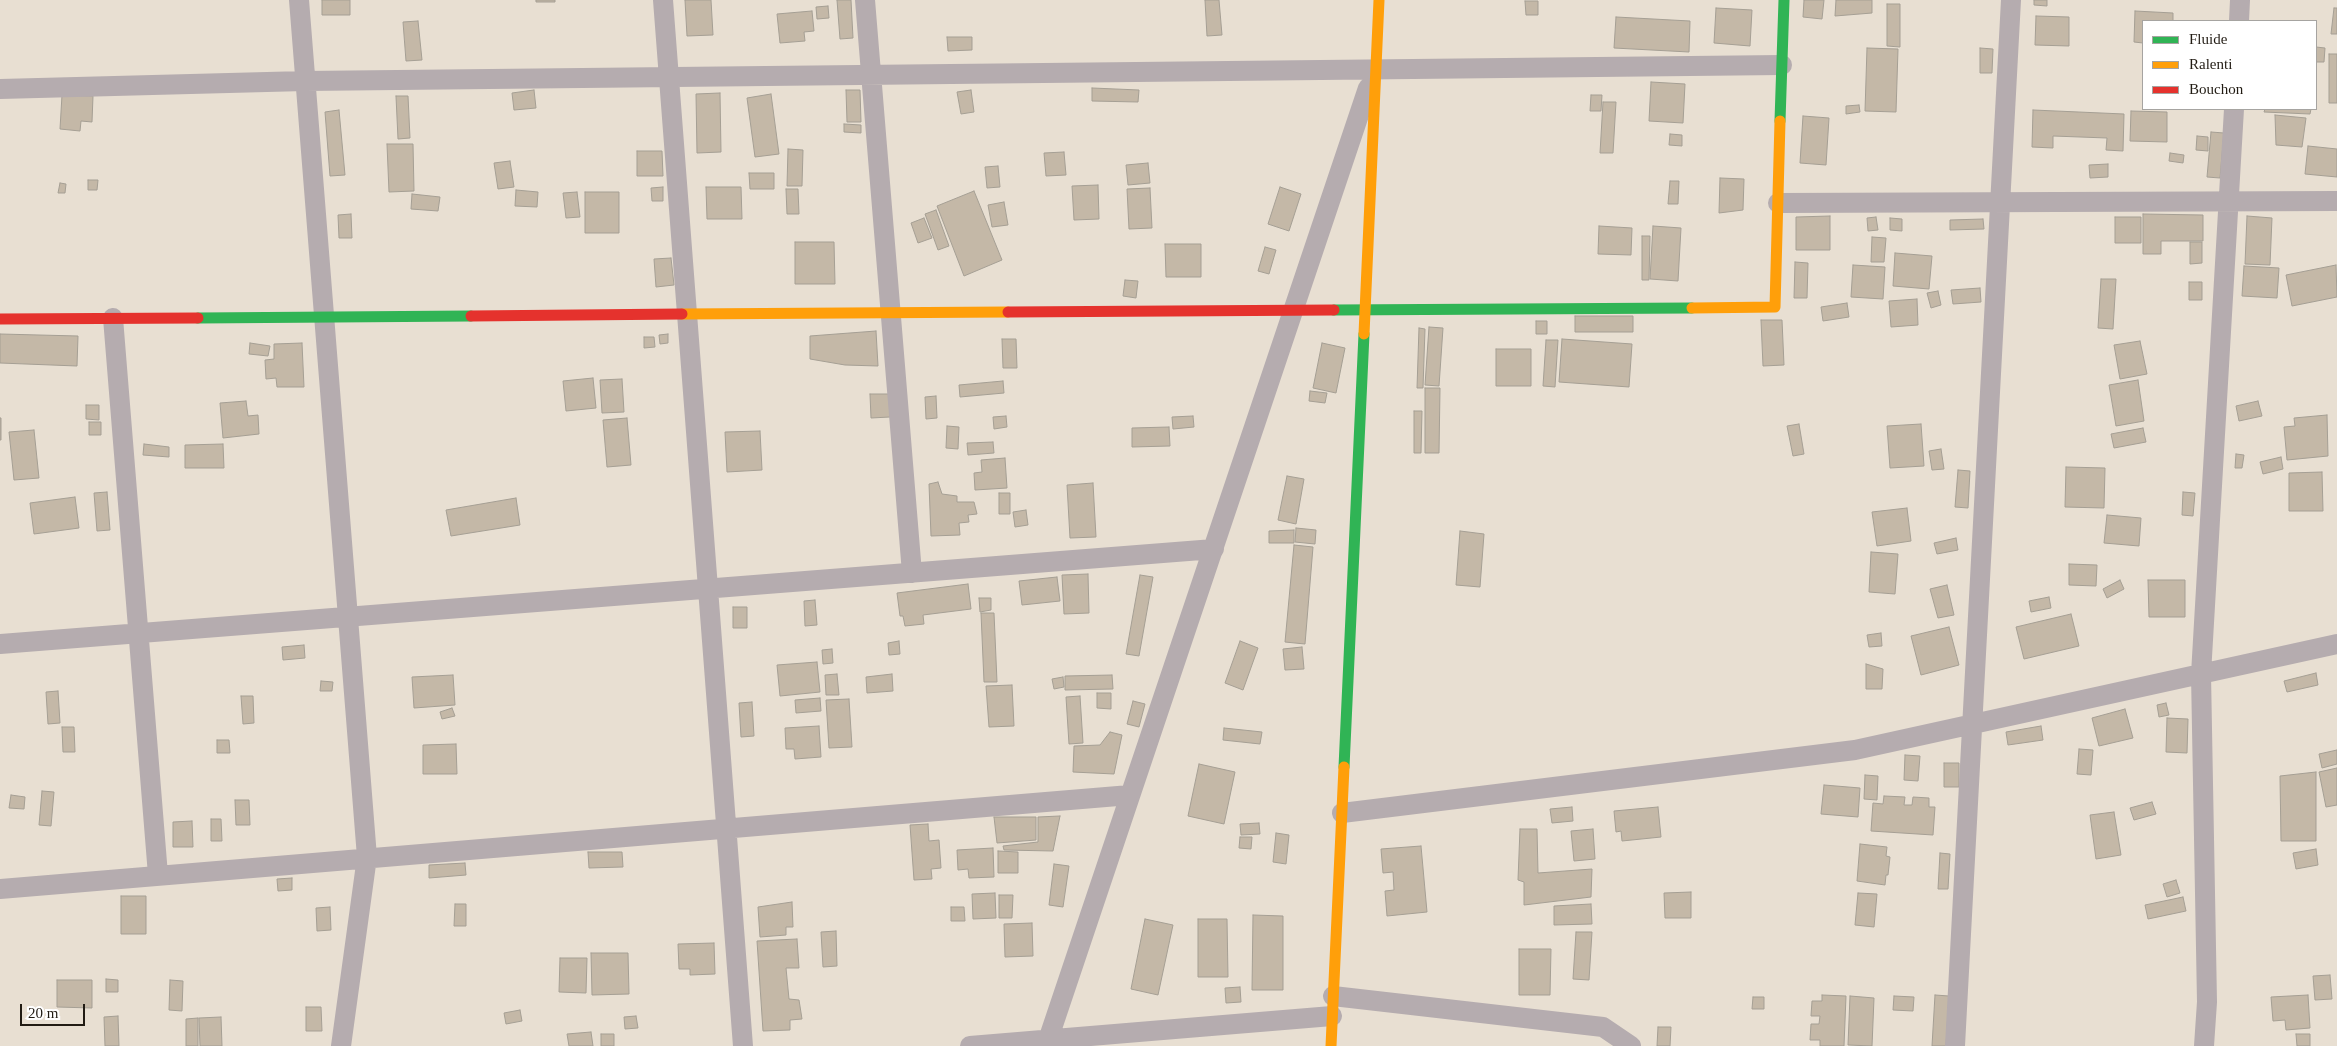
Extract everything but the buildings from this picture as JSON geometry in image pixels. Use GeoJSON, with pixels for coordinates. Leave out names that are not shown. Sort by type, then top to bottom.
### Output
{"type":"FeatureCollection","features":[{"type":"Feature","properties":{"kind":"street"},"geometry":{"type":"LineString","coordinates":[[298,0],[367,857],[341,1046]]}},
{"type":"Feature","properties":{"kind":"street"},"geometry":{"type":"LineString","coordinates":[[663,0],[743,1046]]}},
{"type":"Feature","properties":{"kind":"street"},"geometry":{"type":"LineString","coordinates":[[865,0],[912,573]]}},
{"type":"Feature","properties":{"kind":"street"},"geometry":{"type":"LineString","coordinates":[[1331,1046],[1379,0]]}},
{"type":"Feature","properties":{"kind":"street"},"geometry":{"type":"LineString","coordinates":[[0,319],[1775,306],[1784,0]]}},
{"type":"Feature","properties":{"kind":"street"},"geometry":{"type":"LineString","coordinates":[[1955,1046],[2011,0]]}},
{"type":"Feature","properties":{"kind":"street"},"geometry":{"type":"LineString","coordinates":[[2239,20],[2240,0]]}},
{"type":"Feature","properties":{"kind":"street"},"geometry":{"type":"LineString","coordinates":[[0,89],[305,81],[669,76],[1782,65]]}},
{"type":"Feature","properties":{"kind":"street"},"geometry":{"type":"LineString","coordinates":[[1047,1043],[1375,69]]}},
{"type":"Feature","properties":{"kind":"street"},"geometry":{"type":"LineString","coordinates":[[2204,1046],[2207,1002],[2200,674],[2234,110]]}},
{"type":"Feature","properties":{"kind":"street"},"geometry":{"type":"LineString","coordinates":[[1778,203],[2337,201]]}},
{"type":"Feature","properties":{"kind":"street"},"geometry":{"type":"LineString","coordinates":[[113,318],[158,875]]}},
{"type":"Feature","properties":{"kind":"street"},"geometry":{"type":"LineString","coordinates":[[0,644],[1214,549]]}},
{"type":"Feature","properties":{"kind":"street"},"geometry":{"type":"LineString","coordinates":[[1342,813],[1855,750],[2337,644]]}},
{"type":"Feature","properties":{"kind":"street"},"geometry":{"type":"LineString","coordinates":[[0,889],[1130,795]]}},
{"type":"Feature","properties":{"kind":"street"},"geometry":{"type":"LineString","coordinates":[[1333,996],[1604,1027],[1631,1046]]}},
{"type":"Feature","properties":{"kind":"street"},"geometry":{"type":"LineString","coordinates":[[970,1046],[1047,1043],[1332,1016]]}},
{"type":"Feature","properties":{"kind":"traffic: fast"},"geometry":{"type":"LineString","coordinates":[[1780,121],[1784,0]]}},
{"type":"Feature","properties":{"kind":"traffic: fast"},"geometry":{"type":"LineString","coordinates":[[1334,310],[1692,308]]}},
{"type":"Feature","properties":{"kind":"traffic: fast"},"geometry":{"type":"LineString","coordinates":[[198,318],[471,316]]}},
{"type":"Feature","properties":{"kind":"traffic: fast"},"geometry":{"type":"LineString","coordinates":[[1344,767],[1364,334]]}},
{"type":"Feature","properties":{"kind":"traffic: slow"},"geometry":{"type":"LineString","coordinates":[[1364,334],[1379,0]]}},
{"type":"Feature","properties":{"kind":"traffic: slow"},"geometry":{"type":"LineString","coordinates":[[1692,308],[1775,307],[1780,121]]}},
{"type":"Feature","properties":{"kind":"traffic: slow"},"geometry":{"type":"LineString","coordinates":[[682,314],[1008,312]]}},
{"type":"Feature","properties":{"kind":"traffic: slow"},"geometry":{"type":"LineString","coordinates":[[1331,1046],[1344,767]]}},
{"type":"Feature","properties":{"kind":"traffic: jam"},"geometry":{"type":"LineString","coordinates":[[1008,312],[1334,310]]}},
{"type":"Feature","properties":{"kind":"traffic: jam"},"geometry":{"type":"LineString","coordinates":[[471,316],[682,314]]}},
{"type":"Feature","properties":{"kind":"traffic: jam"},"geometry":{"type":"LineString","coordinates":[[0,319],[198,318]]}}]}
